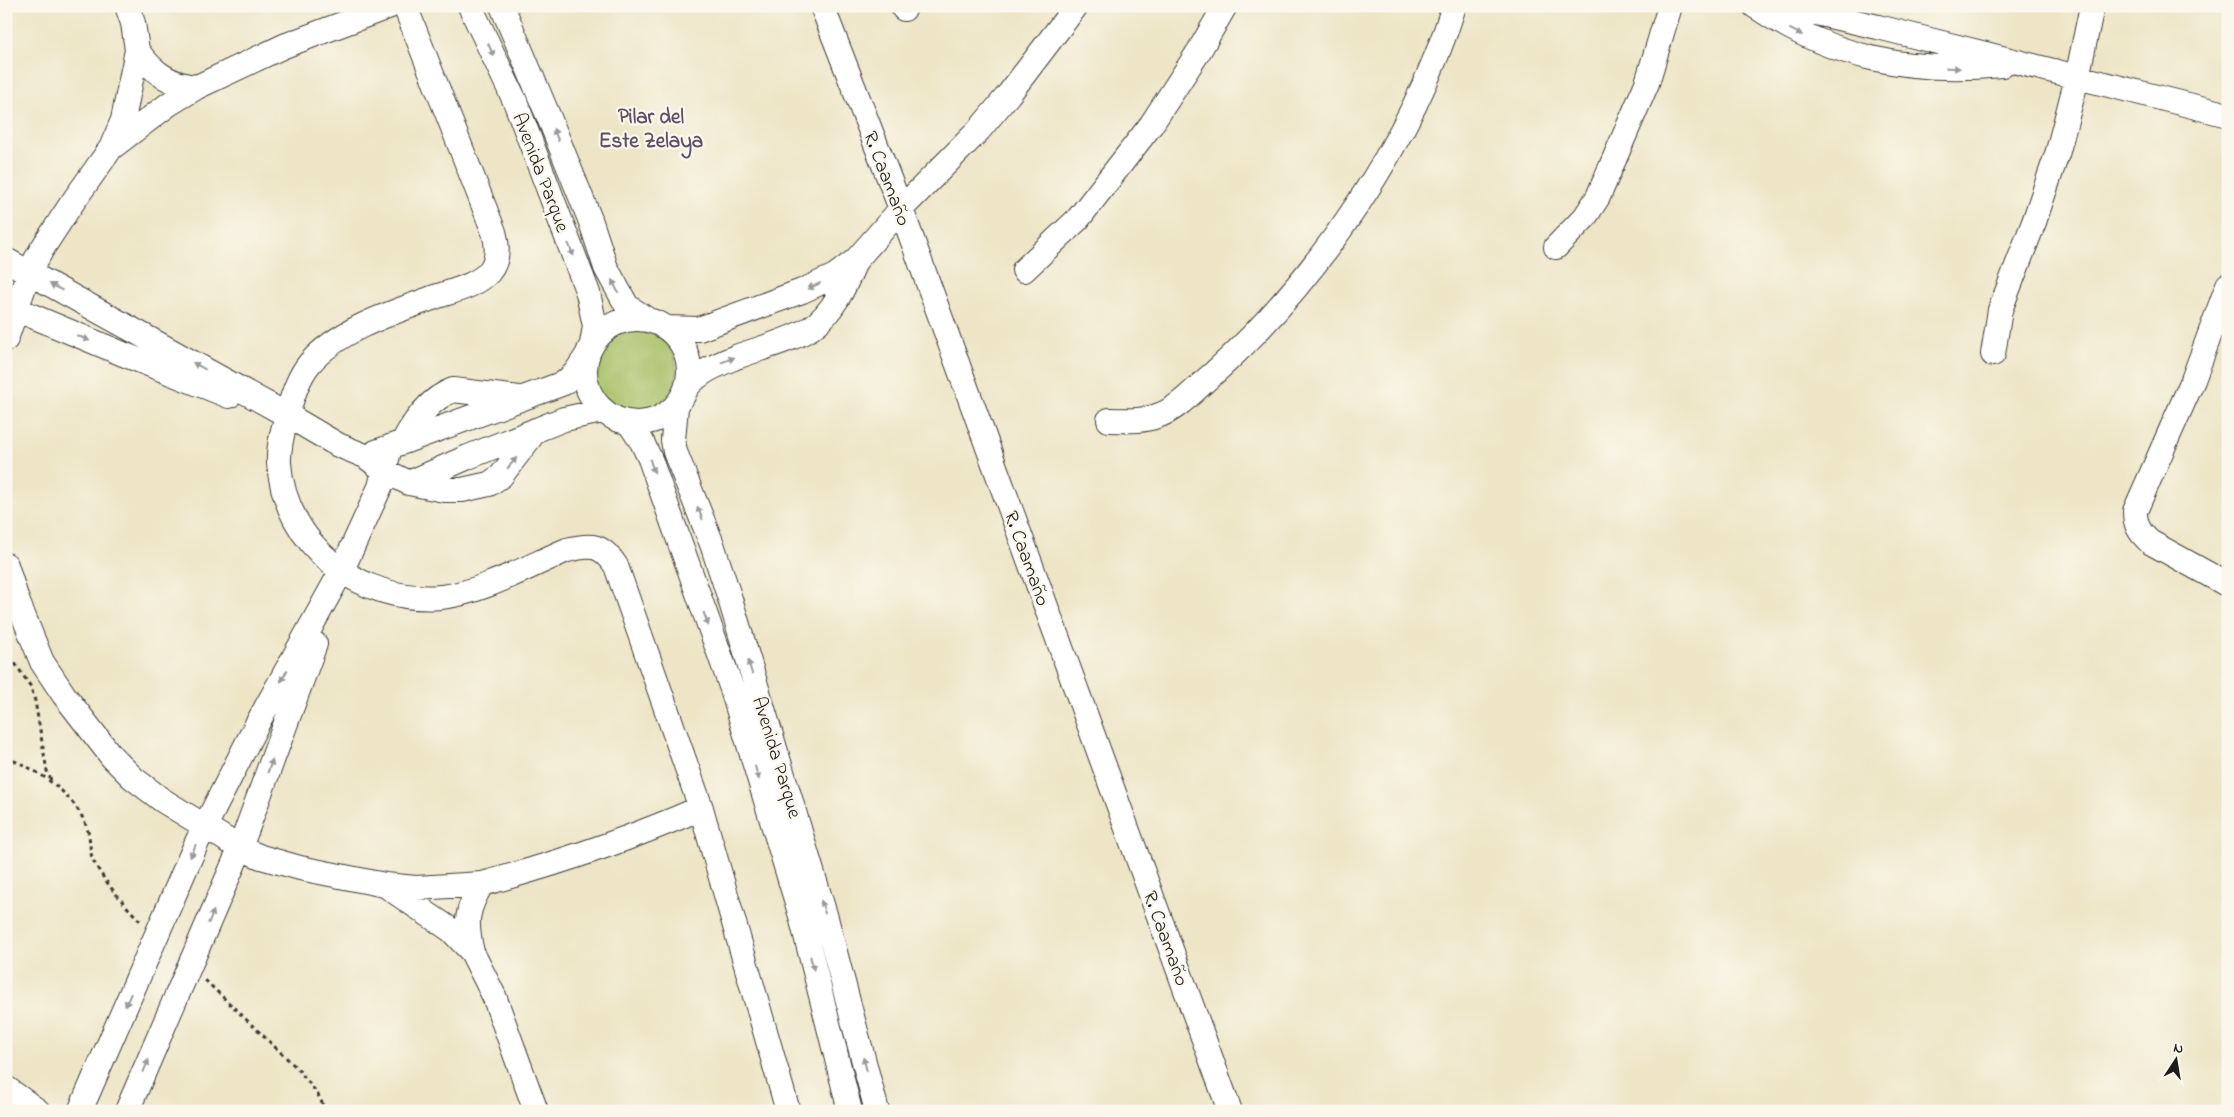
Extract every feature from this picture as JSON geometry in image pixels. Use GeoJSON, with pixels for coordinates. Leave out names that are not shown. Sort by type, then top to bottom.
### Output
{"type":"FeatureCollection","features":[{"type":"Feature","properties":{"kind":"street"},"geometry":{"type":"LineString","coordinates":[[6,339],[11,307],[29,272],[70,206],[111,148],[123,120],[137,50],[133,24],[127,6]]}},
{"type":"Feature","properties":{"kind":"street"},"geometry":{"type":"LineString","coordinates":[[111,148],[162,109],[197,87],[284,46],[390,6]]}},
{"type":"Feature","properties":{"kind":"street"},"geometry":{"type":"LineString","coordinates":[[405,6],[494,232],[498,244],[495,264],[490,271],[471,284],[384,315],[355,330],[324,350],[310,363],[300,378],[287,415],[279,461],[286,499],[306,538],[324,558],[341,572],[378,590],[404,595],[441,597],[466,593],[567,550],[588,547],[604,550],[616,566],[701,808],[788,1111]]}},
{"type":"Feature","properties":{"kind":"street","name":"Avenida Parque"},"geometry":{"type":"LineString","coordinates":[[470,6],[515,101],[585,285],[595,326],[589,351]]}},
{"type":"Feature","properties":{"kind":"street","name":"Avenida Parque"},"geometry":{"type":"LineString","coordinates":[[502,6],[591,222],[606,268],[627,306],[657,324]]}},
{"type":"Feature","properties":{"kind":"street","name":"R. Caamaño"},"geometry":{"type":"LineString","coordinates":[[822,6],[901,209],[1230,1111]]}},
{"type":"Feature","properties":{"kind":"street"},"geometry":{"type":"LineString","coordinates":[[365,456],[564,383],[576,372],[602,332],[616,323],[632,319],[699,329],[836,276],[856,260],[901,209],[979,130],[1076,6]]}},
{"type":"Feature","properties":{"kind":"street"},"geometry":{"type":"LineString","coordinates":[[1024,270],[1078,219],[1151,124],[1200,51],[1225,6]]}},
{"type":"Feature","properties":{"kind":"street"},"geometry":{"type":"LineString","coordinates":[[1109,420],[1138,421],[1158,416],[1176,406],[1246,343],[1294,289],[1356,206],[1396,141],[1428,75],[1454,6]]}},
{"type":"Feature","properties":{"kind":"street"},"geometry":{"type":"LineString","coordinates":[[1556,247],[1585,217],[1598,197],[1647,83],[1670,6]]}},
{"type":"Feature","properties":{"kind":"street"},"geometry":{"type":"LineString","coordinates":[[1755,6],[1784,26],[1823,44],[1875,59],[1920,66],[1971,68],[2018,64]]}},
{"type":"Feature","properties":{"kind":"street"},"geometry":{"type":"LineString","coordinates":[[1785,6],[1830,16],[1881,17],[1925,40],[2228,115]]}},
{"type":"Feature","properties":{"kind":"street"},"geometry":{"type":"LineString","coordinates":[[1993,354],[2000,310],[2043,197],[2078,78],[2092,6]]}},
{"type":"Feature","properties":{"kind":"street"},"geometry":{"type":"LineString","coordinates":[[1823,44],[1830,16]]}},
{"type":"Feature","properties":{"kind":"street"},"geometry":{"type":"LineString","coordinates":[[1920,66],[1925,40]]}},
{"type":"Feature","properties":{"kind":"street"},"geometry":{"type":"LineString","coordinates":[[137,50],[147,64],[160,75],[184,86],[197,87]]}},
{"type":"Feature","properties":{"kind":"street"},"geometry":{"type":"LineString","coordinates":[[6,260],[338,445],[365,456],[385,471],[409,483],[444,490],[462,490],[489,484],[501,476],[536,430]]}},
{"type":"Feature","properties":{"kind":"street"},"geometry":{"type":"LineString","coordinates":[[589,351],[584,372],[586,386],[593,400],[602,411],[614,419],[628,423],[646,423],[662,418],[676,407],[688,386],[697,376],[714,366],[804,332],[820,321],[838,297],[856,260]]}},
{"type":"Feature","properties":{"kind":"street"},"geometry":{"type":"LineString","coordinates":[[2228,285],[2193,380],[2135,511],[2137,527],[2141,534],[2150,542],[2228,585]]}},
{"type":"Feature","properties":{"kind":"street"},"geometry":{"type":"LineString","coordinates":[[11,307],[210,389],[287,415]]}},
{"type":"Feature","properties":{"kind":"street"},"geometry":{"type":"LineString","coordinates":[[759,307],[771,316],[774,326],[768,345]]}},
{"type":"Feature","properties":{"kind":"street"},"geometry":{"type":"LineString","coordinates":[[657,324],[678,339],[687,353],[690,370],[688,386]]}},
{"type":"Feature","properties":{"kind":"street"},"geometry":{"type":"LineString","coordinates":[[552,388],[564,419]]}},
{"type":"Feature","properties":{"kind":"street"},"geometry":{"type":"LineString","coordinates":[[80,1111],[205,827],[257,724],[341,572],[380,487],[396,444],[432,403],[453,390],[525,398]]}},
{"type":"Feature","properties":{"kind":"street","name":"Avenida Parque"},"geometry":{"type":"LineString","coordinates":[[676,407],[673,440],[676,452],[712,544],[732,608],[826,918],[877,1111]]}},
{"type":"Feature","properties":{"kind":"street"},"geometry":{"type":"LineString","coordinates":[[489,411],[501,443]]}},
{"type":"Feature","properties":{"kind":"street"},"geometry":{"type":"LineString","coordinates":[[409,483],[501,443],[564,419],[602,411]]}},
{"type":"Feature","properties":{"kind":"street","name":"Avenida Parque"},"geometry":{"type":"LineString","coordinates":[[628,423],[642,442],[650,459],[732,689],[801,916],[850,1111]]}},
{"type":"Feature","properties":{"kind":"street"},"geometry":{"type":"LineString","coordinates":[[6,565],[22,616],[42,662],[75,710],[112,758],[133,778],[162,800],[240,848],[261,857],[300,868],[385,885],[416,888],[482,884],[534,870],[651,830],[701,808]]}},
{"type":"Feature","properties":{"kind":"street"},"geometry":{"type":"LineString","coordinates":[[127,1111],[240,848],[341,572]]}},
{"type":"Feature","properties":{"kind":"street"},"geometry":{"type":"LineString","coordinates":[[482,884],[472,899],[467,916],[466,930],[472,952],[494,996],[536,1111]]}},
{"type":"Feature","properties":{"kind":"street"},"geometry":{"type":"LineString","coordinates":[[385,885],[445,926],[472,952]]}},
{"type":"Feature","properties":{"kind":"street"},"geometry":{"type":"LineString","coordinates":[[6,1088],[38,1111]]}},
{"type":"Feature","properties":{"kind":"path"},"geometry":{"type":"LineString","coordinates":[[6,650],[31,687],[36,701],[47,772],[53,783]]}},
{"type":"Feature","properties":{"kind":"green space"},"geometry":{"type":"Polygon","coordinates":[[[626,328],[642,328],[651,331],[665,340],[674,354],[677,371],[674,388],[665,402],[651,411],[642,414],[626,414],[610,407],[598,395],[591,379],[591,363],[598,347],[610,335],[626,328]]]}},
{"type":"Feature","properties":{"kind":"district","name":"Pilar del Este Zelaya"},"geometry":{"type":"Point","coordinates":[651,128]}}]}
